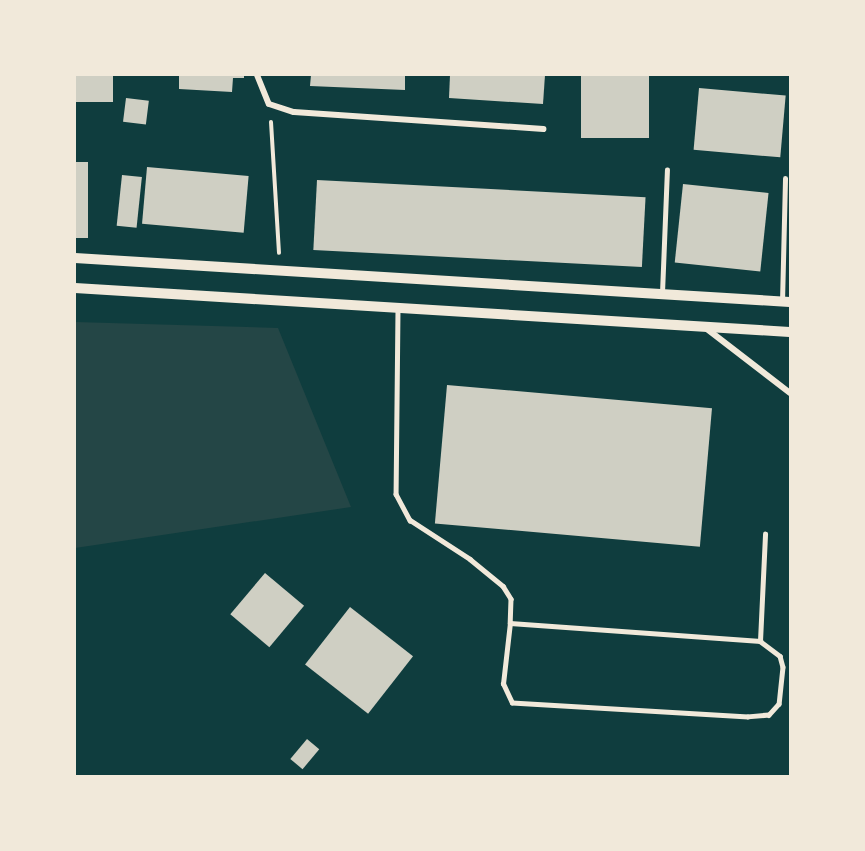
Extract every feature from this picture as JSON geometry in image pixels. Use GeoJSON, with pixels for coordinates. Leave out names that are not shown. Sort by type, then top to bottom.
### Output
{"type":"FeatureCollection","features":[{"type":"Feature","properties":{"kind":"street"},"geometry":{"type":"LineString","coordinates":[[257,75],[262,94],[270,104],[294,112],[543,129]]}},
{"type":"Feature","properties":{"kind":"street"},"geometry":{"type":"LineString","coordinates":[[75,258],[786,302],[785,178]]}},
{"type":"Feature","properties":{"kind":"street"},"geometry":{"type":"LineString","coordinates":[[75,288],[706,329],[790,332]]}},
{"type":"Feature","properties":{"kind":"street"},"geometry":{"type":"LineString","coordinates":[[706,329],[790,393]]}},
{"type":"Feature","properties":{"kind":"lane"},"geometry":{"type":"LineString","coordinates":[[662,293],[667,170]]}},
{"type":"Feature","properties":{"kind":"lane"},"geometry":{"type":"LineString","coordinates":[[398,310],[396,494],[410,520],[470,559],[502,586],[511,599],[502,684],[506,698],[524,705],[769,715],[779,704],[783,667],[773,648],[760,641],[510,623]]}},
{"type":"Feature","properties":{"kind":"lane"},"geometry":{"type":"LineString","coordinates":[[760,641],[765,534]]}},
{"type":"Feature","properties":{"kind":"path"},"geometry":{"type":"LineString","coordinates":[[270,104],[280,271]]}},
{"type":"Feature","properties":{"kind":"shaded area"},"geometry":{"type":"Polygon","coordinates":[[[75,322],[278,328],[351,507],[75,548],[75,322]]]}},
{"type":"Feature","properties":{"kind":"building"},"geometry":{"type":"Polygon","coordinates":[[[75,75],[113,75],[113,102],[75,102],[75,75]]]}},
{"type":"Feature","properties":{"kind":"building"},"geometry":{"type":"Polygon","coordinates":[[[179,75],[244,75],[244,78],[233,78],[232,92],[179,89],[179,75]]]}},
{"type":"Feature","properties":{"kind":"building"},"geometry":{"type":"Polygon","coordinates":[[[311,75],[405,75],[405,90],[310,86],[311,75]]]}},
{"type":"Feature","properties":{"kind":"building"},"geometry":{"type":"Polygon","coordinates":[[[450,75],[545,75],[543,104],[449,98],[450,75]]]}},
{"type":"Feature","properties":{"kind":"building"},"geometry":{"type":"Polygon","coordinates":[[[581,75],[649,75],[649,138],[581,138],[581,75]]]}},
{"type":"Feature","properties":{"kind":"building"},"geometry":{"type":"Polygon","coordinates":[[[699,88],[786,96],[780,157],[694,150],[699,88]]]}},
{"type":"Feature","properties":{"kind":"building"},"geometry":{"type":"Polygon","coordinates":[[[126,98],[149,101],[146,125],[123,122],[126,98]]]}},
{"type":"Feature","properties":{"kind":"building"},"geometry":{"type":"Polygon","coordinates":[[[75,162],[88,162],[88,238],[75,238],[75,162]]]}},
{"type":"Feature","properties":{"kind":"building"},"geometry":{"type":"Polygon","coordinates":[[[147,167],[249,176],[244,233],[142,224],[147,167]]]}},
{"type":"Feature","properties":{"kind":"building"},"geometry":{"type":"Polygon","coordinates":[[[122,175],[142,177],[137,228],[117,226],[122,175]]]}},
{"type":"Feature","properties":{"kind":"building"},"geometry":{"type":"Polygon","coordinates":[[[317,180],[646,197],[642,267],[313,250],[317,180]]]}},
{"type":"Feature","properties":{"kind":"building"},"geometry":{"type":"Polygon","coordinates":[[[683,184],[769,193],[760,272],[675,263],[683,184]]]}},
{"type":"Feature","properties":{"kind":"building"},"geometry":{"type":"Polygon","coordinates":[[[447,385],[712,408],[700,547],[435,523],[447,385]]]}},
{"type":"Feature","properties":{"kind":"building"},"geometry":{"type":"Polygon","coordinates":[[[265,573],[304,606],[269,647],[230,614],[265,573]]]}},
{"type":"Feature","properties":{"kind":"building"},"geometry":{"type":"Polygon","coordinates":[[[350,607],[413,656],[368,714],[305,665],[350,607]]]}},
{"type":"Feature","properties":{"kind":"building"},"geometry":{"type":"Polygon","coordinates":[[[307,739],[319,749],[303,769],[290,759],[307,739]]]}}]}
